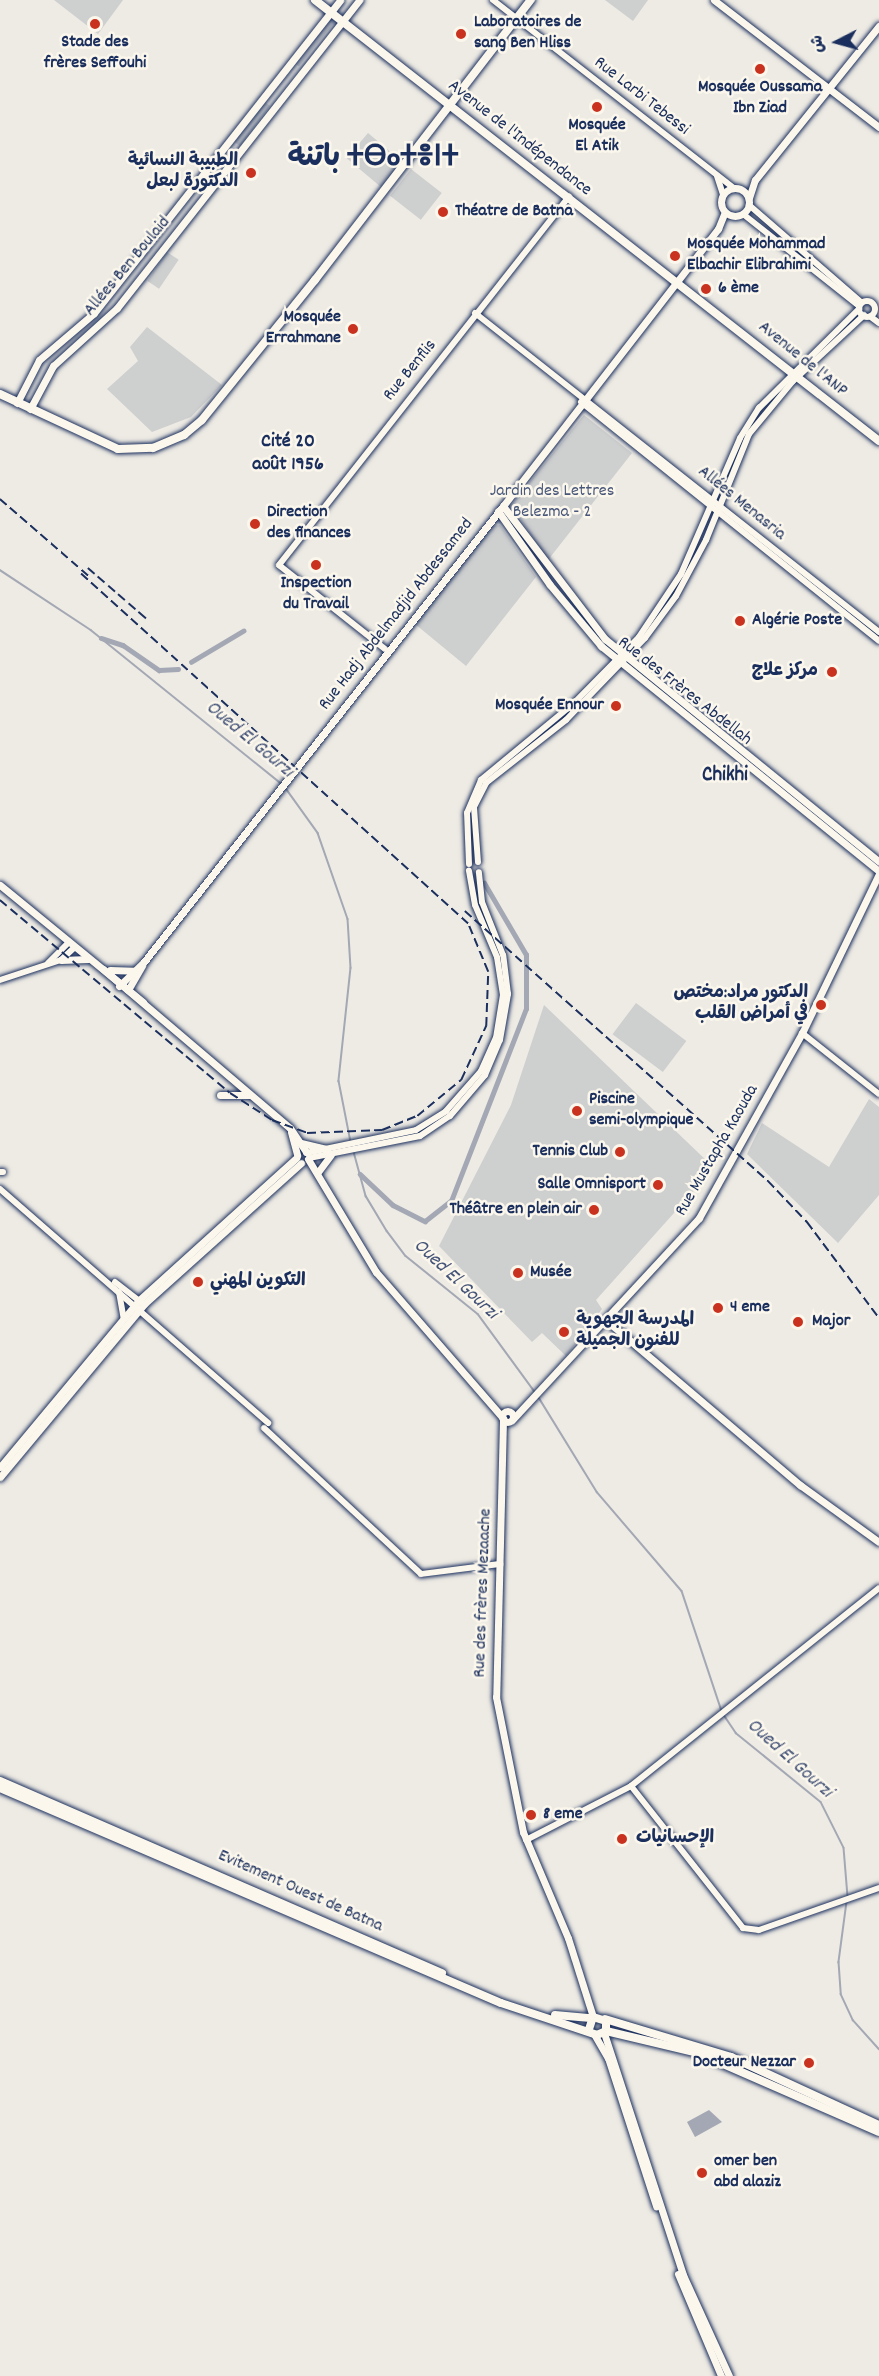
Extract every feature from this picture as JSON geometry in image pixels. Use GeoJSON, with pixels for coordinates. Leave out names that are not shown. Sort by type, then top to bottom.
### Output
{"type":"FeatureCollection","features":[{"type":"Feature","properties":{"kind":"highway","name":"Evitement Ouest de Batna"},"geometry":{"type":"LineString","coordinates":[[0,1781],[463,1982],[545,2013],[597,2017],[731,2058],[879,2125]]}},
{"type":"Feature","properties":{"kind":"highway","name":"Evitement Ouest de Batna"},"geometry":{"type":"LineString","coordinates":[[0,1788],[501,2003],[591,2032]]}},
{"type":"Feature","properties":{"kind":"highway"},"geometry":{"type":"LineString","coordinates":[[597,2017],[605,2032]]}},
{"type":"Feature","properties":{"kind":"highway"},"geometry":{"type":"LineString","coordinates":[[597,2017],[591,2032],[605,2032],[698,2053],[879,2132]]}},
{"type":"Feature","properties":{"kind":"main road","name":"Avenue de l'Indépendance"},"geometry":{"type":"LineString","coordinates":[[315,0],[678,280]]}},
{"type":"Feature","properties":{"kind":"main road","name":"Allées Ben Boulaid"},"geometry":{"type":"LineString","coordinates":[[18,403],[39,360],[99,307],[340,0]]}},
{"type":"Feature","properties":{"kind":"main road","name":"Allées Ben Boulaid"},"geometry":{"type":"LineString","coordinates":[[30,409],[53,366],[117,308],[359,0]]}},
{"type":"Feature","properties":{"kind":"main road"},"geometry":{"type":"LineString","coordinates":[[0,394],[118,449],[153,448],[184,435],[220,398],[531,0]]}},
{"type":"Feature","properties":{"kind":"main road"},"geometry":{"type":"LineString","coordinates":[[714,0],[879,127]]}},
{"type":"Feature","properties":{"kind":"main road"},"geometry":{"type":"LineString","coordinates":[[755,180],[723,195],[724,212],[739,215],[749,202],[755,180],[879,26]]}},
{"type":"Feature","properties":{"kind":"main road"},"geometry":{"type":"LineString","coordinates":[[736,188],[749,202]]}},
{"type":"Feature","properties":{"kind":"main road","name":"Rue Hadj Abdelmadjid Abdessamed"},"geometry":{"type":"LineString","coordinates":[[718,229],[724,212]]}},
{"type":"Feature","properties":{"kind":"main road","name":"Rue Hadj Abdelmadjid Abdessamed"},"geometry":{"type":"LineString","coordinates":[[137,972],[385,649],[500,508],[718,229],[739,215]]}},
{"type":"Feature","properties":{"kind":"main road","name":"Avenue de l'ANP"},"geometry":{"type":"LineString","coordinates":[[678,280],[879,441]]}},
{"type":"Feature","properties":{"kind":"main road","name":"Rue des Frères Abdellah"},"geometry":{"type":"LineString","coordinates":[[500,508],[589,621],[623,659],[879,873]]}},
{"type":"Feature","properties":{"kind":"main road","name":"Rue des Frères Abdellah"},"geometry":{"type":"LineString","coordinates":[[623,659],[879,862]]}},
{"type":"Feature","properties":{"kind":"main road","name":"Rue Mustapha Kaouda"},"geometry":{"type":"LineString","coordinates":[[507,1420],[529,1407],[699,1218],[802,1034],[879,873]]}},
{"type":"Feature","properties":{"kind":"main road"},"geometry":{"type":"LineString","coordinates":[[0,885],[106,970],[290,1129],[301,1143],[303,1158]]}},
{"type":"Feature","properties":{"kind":"main road"},"geometry":{"type":"LineString","coordinates":[[61,960],[90,959]]}},
{"type":"Feature","properties":{"kind":"main road"},"geometry":{"type":"LineString","coordinates":[[106,970],[137,972]]}},
{"type":"Feature","properties":{"kind":"main road"},"geometry":{"type":"LineString","coordinates":[[121,984],[137,972]]}},
{"type":"Feature","properties":{"kind":"main road"},"geometry":{"type":"LineString","coordinates":[[128,990],[137,972]]}},
{"type":"Feature","properties":{"kind":"main road"},"geometry":{"type":"LineString","coordinates":[[137,972],[140,996],[144,1005]]}},
{"type":"Feature","properties":{"kind":"main road"},"geometry":{"type":"LineString","coordinates":[[128,990],[140,996]]}},
{"type":"Feature","properties":{"kind":"main road"},"geometry":{"type":"LineString","coordinates":[[220,1095],[251,1096]]}},
{"type":"Feature","properties":{"kind":"main road"},"geometry":{"type":"LineString","coordinates":[[290,1129],[303,1158],[320,1175],[376,1272],[507,1420]]}},
{"type":"Feature","properties":{"kind":"main road"},"geometry":{"type":"LineString","coordinates":[[301,1143],[329,1152],[320,1175]]}},
{"type":"Feature","properties":{"kind":"main road"},"geometry":{"type":"LineString","coordinates":[[0,1467],[139,1304],[303,1158]]}},
{"type":"Feature","properties":{"kind":"main road"},"geometry":{"type":"LineString","coordinates":[[0,1477],[139,1304]]}},
{"type":"Feature","properties":{"kind":"main road"},"geometry":{"type":"LineString","coordinates":[[606,1320],[808,1492],[879,1542]]}},
{"type":"Feature","properties":{"kind":"main road"},"geometry":{"type":"LineString","coordinates":[[490,1402],[509,1412],[529,1407]]}},
{"type":"Feature","properties":{"kind":"main road"},"geometry":{"type":"LineString","coordinates":[[507,1420],[509,1412]]}},
{"type":"Feature","properties":{"kind":"main road","name":"Rue des frères Mezaache"},"geometry":{"type":"LineString","coordinates":[[507,1420],[496,1697],[526,1840],[597,2017]]}},
{"type":"Feature","properties":{"kind":"main road"},"geometry":{"type":"LineString","coordinates":[[591,2032],[608,2058],[681,2283],[721,2376]]}},
{"type":"Feature","properties":{"kind":"main road"},"geometry":{"type":"LineString","coordinates":[[605,2032],[676,2255],[729,2376]]}},
{"type":"Feature","properties":{"kind":"street","name":"Rue Larbi Tebessi"},"geometry":{"type":"LineString","coordinates":[[493,0],[736,188]]}},
{"type":"Feature","properties":{"kind":"street"},"geometry":{"type":"LineString","coordinates":[[715,173],[723,195]]}},
{"type":"Feature","properties":{"kind":"street","name":"Rue Benflis"},"geometry":{"type":"LineString","coordinates":[[385,649],[279,565],[569,196]]}},
{"type":"Feature","properties":{"kind":"street"},"geometry":{"type":"LineString","coordinates":[[749,202],[860,306]]}},
{"type":"Feature","properties":{"kind":"street"},"geometry":{"type":"LineString","coordinates":[[739,215],[872,315],[879,323]]}},
{"type":"Feature","properties":{"kind":"street"},"geometry":{"type":"LineString","coordinates":[[303,1158],[420,1136],[450,1116],[478,1086],[495,1055],[505,1023],[507,980],[482,902],[474,807],[486,783],[566,720],[623,659],[676,596],[717,513],[718,503],[740,438],[795,374],[822,349],[860,306],[868,301],[872,315]]}},
{"type":"Feature","properties":{"kind":"street"},"geometry":{"type":"LineString","coordinates":[[475,313],[583,400]]}},
{"type":"Feature","properties":{"kind":"street"},"geometry":{"type":"LineString","coordinates":[[822,349],[872,315]]}},
{"type":"Feature","properties":{"kind":"street","name":"Allées Menasria"},"geometry":{"type":"LineString","coordinates":[[583,400],[717,513],[879,641]]}},
{"type":"Feature","properties":{"kind":"street","name":"Allées Menasria"},"geometry":{"type":"LineString","coordinates":[[583,400],[718,503],[879,632]]}},
{"type":"Feature","properties":{"kind":"street"},"geometry":{"type":"LineString","coordinates":[[369,1146],[417,1130],[446,1111],[473,1083],[496,1038],[502,1008],[500,968],[475,905],[469,868],[467,813],[481,780],[623,659]]}},
{"type":"Feature","properties":{"kind":"street"},"geometry":{"type":"LineString","coordinates":[[469,868],[478,862]]}},
{"type":"Feature","properties":{"kind":"street"},"geometry":{"type":"LineString","coordinates":[[469,868],[479,872]]}},
{"type":"Feature","properties":{"kind":"street"},"geometry":{"type":"LineString","coordinates":[[0,980],[61,960],[72,944]]}},
{"type":"Feature","properties":{"kind":"street"},"geometry":{"type":"LineString","coordinates":[[48,963],[72,944]]}},
{"type":"Feature","properties":{"kind":"street"},"geometry":{"type":"LineString","coordinates":[[802,1034],[879,1094]]}},
{"type":"Feature","properties":{"kind":"street"},"geometry":{"type":"LineString","coordinates":[[0,1189],[139,1304],[421,1574],[500,1564]]}},
{"type":"Feature","properties":{"kind":"street"},"geometry":{"type":"LineString","coordinates":[[104,1276],[117,1289],[139,1304]]}},
{"type":"Feature","properties":{"kind":"street"},"geometry":{"type":"LineString","coordinates":[[117,1289],[124,1320]]}},
{"type":"Feature","properties":{"kind":"street"},"geometry":{"type":"LineString","coordinates":[[526,1840],[631,1786],[879,1588]]}},
{"type":"Feature","properties":{"kind":"street"},"geometry":{"type":"LineString","coordinates":[[631,1786],[743,1928],[759,1930],[879,1888]]}},
{"type":"Feature","properties":{"kind":"green space","name":"Stade des frères Seffouhi"},"geometry":{"type":"Polygon","coordinates":[[[54,0],[123,0],[98,34],[54,0]]]}},
{"type":"Feature","properties":{"kind":"green space"},"geometry":{"type":"Polygon","coordinates":[[[605,0],[648,0],[633,21],[605,0]]]}},
{"type":"Feature","properties":{"kind":"green space"},"geometry":{"type":"Polygon","coordinates":[[[332,16],[337,20],[299,66],[294,63],[332,16]]]}},
{"type":"Feature","properties":{"kind":"green space"},"geometry":{"type":"Polygon","coordinates":[[[265,102],[270,106],[240,146],[233,141],[265,102]]]}},
{"type":"Feature","properties":{"kind":"green space"},"geometry":{"type":"Polygon","coordinates":[[[368,133],[402,162],[381,187],[347,158],[368,133]]]}},
{"type":"Feature","properties":{"kind":"green space"},"geometry":{"type":"Polygon","coordinates":[[[411,169],[442,193],[421,220],[390,196],[411,169]]]}},
{"type":"Feature","properties":{"kind":"green space"},"geometry":{"type":"Polygon","coordinates":[[[167,252],[179,260],[159,289],[147,281],[167,252]]]}},
{"type":"Feature","properties":{"kind":"green space"},"geometry":{"type":"Polygon","coordinates":[[[147,327],[222,385],[191,417],[152,432],[107,389],[138,361],[130,347],[147,327]]]}},
{"type":"Feature","properties":{"kind":"green space","name":"Jardin des Lettres Belezma - 2"},"geometry":{"type":"Polygon","coordinates":[[[584,415],[632,453],[548,560],[511,505],[584,415]]]}},
{"type":"Feature","properties":{"kind":"green space","name":"Jardin des Lettres Belezma - 2"},"geometry":{"type":"Polygon","coordinates":[[[500,525],[536,577],[466,666],[415,624],[492,526],[500,525]]]}},
{"type":"Feature","properties":{"kind":"green space"},"geometry":{"type":"Polygon","coordinates":[[[636,1003],[686,1041],[663,1072],[613,1034],[636,1003]]]}},
{"type":"Feature","properties":{"kind":"green space"},"geometry":{"type":"Polygon","coordinates":[[[544,1005],[708,1162],[700,1184],[596,1300],[602,1309],[566,1356],[542,1333],[532,1342],[439,1246],[511,1105],[544,1005]]]}},
{"type":"Feature","properties":{"kind":"green space"},"geometry":{"type":"Polygon","coordinates":[[[869,1099],[879,1107],[879,1195],[838,1243],[747,1154],[762,1123],[829,1167],[869,1099]]]}},
{"type":"Feature","properties":{"kind":"shaded area"},"geometry":{"type":"Polygon","coordinates":[[[709,2110],[722,2122],[695,2137],[687,2122],[709,2110]]]}},
{"type":"Feature","properties":{"kind":"waterway","name":"Oued El Gourzi"},"geometry":{"type":"LineString","coordinates":[[0,570],[91,630],[282,784]]}},
{"type":"Feature","properties":{"kind":"waterway"},"geometry":{"type":"LineString","coordinates":[[191,662],[243,631]]}},
{"type":"Feature","properties":{"kind":"waterway"},"geometry":{"type":"LineString","coordinates":[[101,638],[123,645],[159,670],[178,669]]}},
{"type":"Feature","properties":{"kind":"waterway","name":"Oued El Gourzi"},"geometry":{"type":"LineString","coordinates":[[285,787],[318,833],[348,919],[351,968],[339,1081],[351,1142]]}},
{"type":"Feature","properties":{"kind":"waterway"},"geometry":{"type":"LineString","coordinates":[[360,1174],[393,1205],[425,1221],[451,1201],[526,1009],[526,955],[484,883]]}},
{"type":"Feature","properties":{"kind":"waterway","name":"Oued El Gourzi"},"geometry":{"type":"LineString","coordinates":[[354,1152],[366,1196],[387,1231],[406,1256],[478,1314],[535,1392]]}},
{"type":"Feature","properties":{"kind":"waterway","name":"Oued El Gourzi"},"geometry":{"type":"LineString","coordinates":[[538,1396],[597,1492],[682,1591],[722,1711]]}},
{"type":"Feature","properties":{"kind":"waterway","name":"Oued El Gourzi"},"geometry":{"type":"LineString","coordinates":[[724,1715],[736,1733],[821,1802],[844,1848],[848,1897]]}},
{"type":"Feature","properties":{"kind":"waterway","name":"Oued El Gourzi"},"geometry":{"type":"LineString","coordinates":[[847,1902],[839,1962],[841,1994],[853,2020],[879,2049]]}},
{"type":"Feature","properties":{"kind":"railway"},"geometry":{"type":"LineString","coordinates":[[0,499],[91,578]]}},
{"type":"Feature","properties":{"kind":"railway"},"geometry":{"type":"LineString","coordinates":[[88,568],[149,621]]}},
{"type":"Feature","properties":{"kind":"railway"},"geometry":{"type":"LineString","coordinates":[[0,900],[230,1093],[272,1120],[307,1133],[382,1130],[417,1116],[461,1080],[486,1026],[488,972],[468,924],[81,574]]}},
{"type":"Feature","properties":{"kind":"railway"},"geometry":{"type":"LineString","coordinates":[[465,911],[768,1181],[807,1222],[879,1318]]}},
{"type":"Feature","properties":{"kind":"place","name":"Stade des frères Seffouhi"},"geometry":{"type":"Point","coordinates":[95,24]}},
{"type":"Feature","properties":{"kind":"place","name":"Laboratoires de sang Ben Hliss"},"geometry":{"type":"Point","coordinates":[461,34]}},
{"type":"Feature","properties":{"kind":"place","name":"Mosquée Oussama Ibn Ziad"},"geometry":{"type":"Point","coordinates":[760,69]}},
{"type":"Feature","properties":{"kind":"place","name":"Mosquée El Atik"},"geometry":{"type":"Point","coordinates":[597,107]}},
{"type":"Feature","properties":{"kind":"place","name":"الطبيبة النسائية الدكتورة لبعل"},"geometry":{"type":"Point","coordinates":[251,173]}},
{"type":"Feature","properties":{"kind":"place","name":"Théatre de Batna"},"geometry":{"type":"Point","coordinates":[443,212]}},
{"type":"Feature","properties":{"kind":"place","name":"Mosquée Mohammad Elbachir Elibrahimi"},"geometry":{"type":"Point","coordinates":[675,256]}},
{"type":"Feature","properties":{"kind":"place","name":"6 ème"},"geometry":{"type":"Point","coordinates":[706,289]}},
{"type":"Feature","properties":{"kind":"place","name":"Mosquée Errahmane"},"geometry":{"type":"Point","coordinates":[353,329]}},
{"type":"Feature","properties":{"kind":"place","name":"Direction des finances"},"geometry":{"type":"Point","coordinates":[255,524]}},
{"type":"Feature","properties":{"kind":"place","name":"Inspection du Travail"},"geometry":{"type":"Point","coordinates":[316,565]}},
{"type":"Feature","properties":{"kind":"place","name":"Algérie Poste"},"geometry":{"type":"Point","coordinates":[740,621]}},
{"type":"Feature","properties":{"kind":"place","name":"مركز علاج"},"geometry":{"type":"Point","coordinates":[832,672]}},
{"type":"Feature","properties":{"kind":"place","name":"Mosquée Ennour"},"geometry":{"type":"Point","coordinates":[616,706]}},
{"type":"Feature","properties":{"kind":"place","name":"الدكتور مراد:مختص في أمراض القلب"},"geometry":{"type":"Point","coordinates":[821,1005]}},
{"type":"Feature","properties":{"kind":"place","name":"Piscine semi-olympique"},"geometry":{"type":"Point","coordinates":[577,1111]}},
{"type":"Feature","properties":{"kind":"place","name":"Tennis Club"},"geometry":{"type":"Point","coordinates":[620,1152]}},
{"type":"Feature","properties":{"kind":"place","name":"Salle Omnisport"},"geometry":{"type":"Point","coordinates":[658,1185]}},
{"type":"Feature","properties":{"kind":"place","name":"Théâtre en plein air"},"geometry":{"type":"Point","coordinates":[594,1210]}},
{"type":"Feature","properties":{"kind":"place","name":"Musée"},"geometry":{"type":"Point","coordinates":[518,1273]}},
{"type":"Feature","properties":{"kind":"place","name":"التكوين المهني"},"geometry":{"type":"Point","coordinates":[198,1282]}},
{"type":"Feature","properties":{"kind":"place","name":"4 eme"},"geometry":{"type":"Point","coordinates":[718,1308]}},
{"type":"Feature","properties":{"kind":"place","name":"Major"},"geometry":{"type":"Point","coordinates":[798,1322]}},
{"type":"Feature","properties":{"kind":"place","name":"المدرسة الجهوية للفنون الجميلة"},"geometry":{"type":"Point","coordinates":[564,1332]}},
{"type":"Feature","properties":{"kind":"place","name":"8 eme"},"geometry":{"type":"Point","coordinates":[531,1815]}},
{"type":"Feature","properties":{"kind":"place","name":"الإحسانيات"},"geometry":{"type":"Point","coordinates":[622,1839]}},
{"type":"Feature","properties":{"kind":"place","name":"Docteur Nezzar"},"geometry":{"type":"Point","coordinates":[809,2063]}},
{"type":"Feature","properties":{"kind":"place","name":"omer ben abd alaziz"},"geometry":{"type":"Point","coordinates":[702,2173]}},
{"type":"Feature","properties":{"kind":"district","name":"باتنة ⵜⴱⴰⵜⴻⵏⵜ"},"geometry":{"type":"Point","coordinates":[373,160]}},
{"type":"Feature","properties":{"kind":"district","name":"Cité 20 août 1956"},"geometry":{"type":"Point","coordinates":[288,454]}},
{"type":"Feature","properties":{"kind":"district","name":"Chikhi"},"geometry":{"type":"Point","coordinates":[725,776]}}]}
